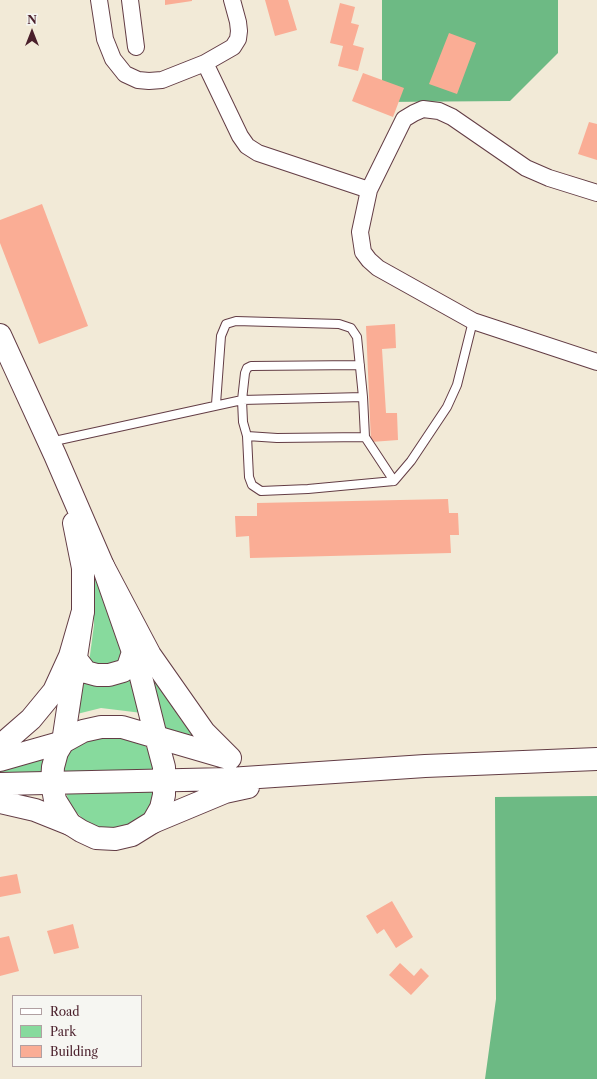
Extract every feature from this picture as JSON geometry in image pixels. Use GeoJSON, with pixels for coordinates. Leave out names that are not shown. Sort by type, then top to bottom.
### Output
{"type":"FeatureCollection","features":[{"type":"Feature","properties":{"kind":"main road"},"geometry":{"type":"LineString","coordinates":[[0,335],[52,448],[103,566],[139,669],[164,767],[164,795],[161,808],[154,822]]}},
{"type":"Feature","properties":{"kind":"main road"},"geometry":{"type":"LineString","coordinates":[[52,448],[77,534],[83,568],[83,611],[63,742],[57,752],[53,767],[52,782],[55,800],[70,824]]}},
{"type":"Feature","properties":{"kind":"main road"},"geometry":{"type":"LineString","coordinates":[[103,566],[150,656],[204,732],[230,758]]}},
{"type":"Feature","properties":{"kind":"main road"},"geometry":{"type":"LineString","coordinates":[[0,746],[31,719],[54,691],[70,656],[83,611]]}},
{"type":"Feature","properties":{"kind":"main road"},"geometry":{"type":"LineString","coordinates":[[76,658],[86,672],[97,675],[109,675],[123,671],[128,667],[133,652]]}},
{"type":"Feature","properties":{"kind":"main road"},"geometry":{"type":"LineString","coordinates":[[0,760],[63,742],[83,731],[101,727],[122,726],[293,775]]}},
{"type":"Feature","properties":{"kind":"main road"},"geometry":{"type":"LineString","coordinates":[[0,784],[229,779],[424,766],[597,759]]}},
{"type":"Feature","properties":{"kind":"main road"},"geometry":{"type":"LineString","coordinates":[[0,802],[35,810],[70,824],[96,838],[115,839],[132,835],[154,822],[225,792],[293,775]]}},
{"type":"Feature","properties":{"kind":"street"},"geometry":{"type":"LineString","coordinates":[[99,0],[105,39],[114,59],[125,74],[138,80],[149,82],[162,80],[205,63],[233,47],[238,39],[240,31],[232,0]]}},
{"type":"Feature","properties":{"kind":"street"},"geometry":{"type":"LineString","coordinates":[[130,0],[136,47]]}},
{"type":"Feature","properties":{"kind":"street"},"geometry":{"type":"LineString","coordinates":[[205,63],[246,146],[258,153],[369,190]]}},
{"type":"Feature","properties":{"kind":"street"},"geometry":{"type":"LineString","coordinates":[[597,193],[549,178],[526,168],[452,117],[439,111],[424,109],[404,119],[369,190],[360,232],[363,252],[378,268],[473,321],[597,362]]}},
{"type":"Feature","properties":{"kind":"lane"},"geometry":{"type":"LineString","coordinates":[[216,404],[221,336],[226,324],[236,321],[339,324],[351,328],[357,337],[365,437],[394,481]]}},
{"type":"Feature","properties":{"kind":"lane"},"geometry":{"type":"LineString","coordinates":[[360,365],[251,366],[246,368],[242,400],[243,422],[247,436],[249,477],[252,486],[261,491],[308,489],[394,481],[411,461],[447,407],[457,385],[473,321]]}},
{"type":"Feature","properties":{"kind":"lane"},"geometry":{"type":"LineString","coordinates":[[52,448],[216,404],[242,400],[363,397]]}},
{"type":"Feature","properties":{"kind":"lane"},"geometry":{"type":"LineString","coordinates":[[247,436],[277,438],[365,437]]}},
{"type":"Feature","properties":{"kind":"green space"},"geometry":{"type":"Polygon","coordinates":[[[382,0],[558,0],[558,53],[510,101],[382,102],[382,0]]]}},
{"type":"Feature","properties":{"kind":"green space"},"geometry":{"type":"Polygon","coordinates":[[[94,577],[107,594],[142,713],[101,708],[77,714],[90,655],[94,625],[94,577]]]}},
{"type":"Feature","properties":{"kind":"green space"},"geometry":{"type":"Polygon","coordinates":[[[143,662],[181,720],[201,744],[162,728],[143,662]]]}},
{"type":"Feature","properties":{"kind":"green space"},"geometry":{"type":"Polygon","coordinates":[[[85,734],[141,738],[151,756],[153,775],[61,778],[69,750],[85,734]]]}},
{"type":"Feature","properties":{"kind":"green space"},"geometry":{"type":"Polygon","coordinates":[[[49,752],[47,774],[0,776],[0,767],[49,752]]]}},
{"type":"Feature","properties":{"kind":"green space"},"geometry":{"type":"Polygon","coordinates":[[[156,788],[151,809],[136,825],[117,834],[95,831],[74,810],[68,801],[66,790],[156,788]]]}},
{"type":"Feature","properties":{"kind":"green space"},"geometry":{"type":"Polygon","coordinates":[[[597,796],[597,1079],[485,1079],[496,999],[495,797],[597,796]]]}},
{"type":"Feature","properties":{"kind":"building"},"geometry":{"type":"Polygon","coordinates":[[[165,0],[192,0],[192,1],[165,5],[165,0]]]}},
{"type":"Feature","properties":{"kind":"building"},"geometry":{"type":"Polygon","coordinates":[[[265,0],[288,0],[297,30],[275,36],[265,0]]]}},
{"type":"Feature","properties":{"kind":"building"},"geometry":{"type":"Polygon","coordinates":[[[340,3],[355,7],[351,23],[359,25],[353,45],[364,48],[358,71],[338,66],[343,46],[330,43],[340,3]]]}},
{"type":"Feature","properties":{"kind":"building"},"geometry":{"type":"Polygon","coordinates":[[[449,33],[476,43],[457,94],[429,84],[449,33]]]}},
{"type":"Feature","properties":{"kind":"building"},"geometry":{"type":"Polygon","coordinates":[[[363,73],[404,88],[393,117],[352,101],[363,73]]]}},
{"type":"Feature","properties":{"kind":"building"},"geometry":{"type":"Polygon","coordinates":[[[589,122],[597,124],[597,160],[578,154],[589,122]]]}},
{"type":"Feature","properties":{"kind":"building"},"geometry":{"type":"Polygon","coordinates":[[[42,204],[88,326],[39,344],[0,243],[0,220],[42,204]]]}},
{"type":"Feature","properties":{"kind":"building"},"geometry":{"type":"Polygon","coordinates":[[[395,324],[396,348],[382,349],[386,413],[397,413],[398,440],[371,442],[366,326],[395,324]]]}},
{"type":"Feature","properties":{"kind":"building"},"geometry":{"type":"Polygon","coordinates":[[[448,499],[449,513],[458,513],[459,535],[450,535],[451,553],[250,558],[249,536],[236,537],[235,516],[257,516],[257,503],[448,499]]]}},
{"type":"Feature","properties":{"kind":"building"},"geometry":{"type":"Polygon","coordinates":[[[17,874],[21,893],[0,897],[0,877],[17,874]]]}},
{"type":"Feature","properties":{"kind":"building"},"geometry":{"type":"Polygon","coordinates":[[[392,901],[413,937],[396,948],[384,929],[377,934],[366,916],[392,901]]]}},
{"type":"Feature","properties":{"kind":"building"},"geometry":{"type":"Polygon","coordinates":[[[73,924],[79,948],[54,954],[47,931],[73,924]]]}},
{"type":"Feature","properties":{"kind":"building"},"geometry":{"type":"Polygon","coordinates":[[[9,936],[19,971],[0,976],[0,938],[9,936]]]}},
{"type":"Feature","properties":{"kind":"building"},"geometry":{"type":"Polygon","coordinates":[[[400,963],[414,976],[421,968],[429,976],[411,995],[389,975],[400,963]]]}}]}
